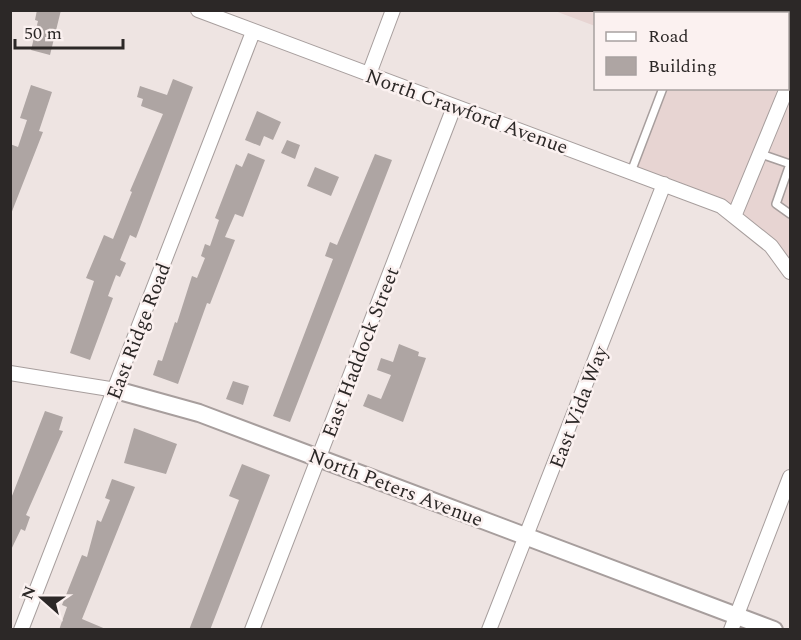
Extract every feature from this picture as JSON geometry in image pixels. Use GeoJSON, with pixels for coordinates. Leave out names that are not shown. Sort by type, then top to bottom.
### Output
{"type":"FeatureCollection","features":[{"type":"Feature","properties":{"kind":"street","name":"North Crawford Avenue"},"geometry":{"type":"LineString","coordinates":[[198,10],[721,206],[735,214],[771,246],[790,272]]}},
{"type":"Feature","properties":{"kind":"street"},"geometry":{"type":"LineString","coordinates":[[369,74],[393,10]]}},
{"type":"Feature","properties":{"kind":"street","name":"East Ridge Road"},"geometry":{"type":"LineString","coordinates":[[21,630],[253,32]]}},
{"type":"Feature","properties":{"kind":"street"},"geometry":{"type":"LineString","coordinates":[[735,214],[787,90]]}},
{"type":"Feature","properties":{"kind":"street","name":"East Haddock Street"},"geometry":{"type":"LineString","coordinates":[[252,630],[454,107]]}},
{"type":"Feature","properties":{"kind":"street","name":"East Vida Way"},"geometry":{"type":"LineString","coordinates":[[489,630],[664,184]]}},
{"type":"Feature","properties":{"kind":"street","name":"North Peters Avenue"},"geometry":{"type":"LineString","coordinates":[[10,373],[116,390],[199,413],[526,537],[733,622],[774,630]]}},
{"type":"Feature","properties":{"kind":"street"},"geometry":{"type":"LineString","coordinates":[[733,622],[790,477]]}},
{"type":"Feature","properties":{"kind":"lane"},"geometry":{"type":"LineString","coordinates":[[631,172],[662,90]]}},
{"type":"Feature","properties":{"kind":"lane"},"geometry":{"type":"LineString","coordinates":[[761,154],[790,164],[776,204],[790,214]]}},
{"type":"Feature","properties":{"kind":"shaded area"},"geometry":{"type":"Polygon","coordinates":[[[555,11],[790,11],[790,267],[782,253],[751,220],[719,202],[635,170],[666,90],[789,90],[789,12],[594,12],[594,26],[555,11]]]}},
{"type":"Feature","properties":{"kind":"building"},"geometry":{"type":"Polygon","coordinates":[[[37,10],[61,10],[50,55],[31,50],[38,21],[35,20],[37,10]]]}},
{"type":"Feature","properties":{"kind":"building"},"geometry":{"type":"Polygon","coordinates":[[[173,79],[193,87],[136,238],[130,235],[120,260],[126,263],[120,277],[116,275],[108,296],[113,298],[90,360],[70,353],[94,281],[86,278],[104,235],[113,239],[132,192],[130,191],[163,114],[141,106],[143,99],[137,97],[140,86],[167,95],[173,79]]]}},
{"type":"Feature","properties":{"kind":"building"},"geometry":{"type":"Polygon","coordinates":[[[31,85],[52,92],[39,131],[43,132],[11,214],[10,144],[18,147],[27,120],[20,118],[31,85]]]}},
{"type":"Feature","properties":{"kind":"building"},"geometry":{"type":"Polygon","coordinates":[[[257,111],[281,122],[273,140],[264,136],[260,146],[245,140],[257,111]]]}},
{"type":"Feature","properties":{"kind":"building"},"geometry":{"type":"Polygon","coordinates":[[[287,140],[300,145],[295,159],[281,153],[287,140]]]}},
{"type":"Feature","properties":{"kind":"building"},"geometry":{"type":"Polygon","coordinates":[[[248,153],[265,160],[243,217],[235,214],[225,237],[235,240],[210,304],[207,303],[178,384],[153,375],[158,360],[162,361],[175,322],[177,323],[192,276],[197,278],[205,258],[201,256],[205,244],[210,246],[219,220],[215,218],[236,164],[242,167],[248,153]]]}},
{"type":"Feature","properties":{"kind":"building"},"geometry":{"type":"Polygon","coordinates":[[[375,154],[392,160],[290,422],[273,416],[333,259],[325,256],[330,242],[337,245],[375,154]]]}},
{"type":"Feature","properties":{"kind":"building"},"geometry":{"type":"Polygon","coordinates":[[[315,167],[339,177],[331,196],[307,186],[315,167]]]}},
{"type":"Feature","properties":{"kind":"building"},"geometry":{"type":"Polygon","coordinates":[[[399,344],[419,352],[418,356],[426,358],[403,422],[363,406],[368,394],[381,399],[391,375],[377,370],[381,358],[393,362],[399,344]]]}},
{"type":"Feature","properties":{"kind":"building"},"geometry":{"type":"Polygon","coordinates":[[[233,381],[249,386],[243,405],[226,399],[233,381]]]}},
{"type":"Feature","properties":{"kind":"building"},"geometry":{"type":"Polygon","coordinates":[[[45,411],[63,417],[59,430],[63,431],[26,515],[30,517],[25,531],[21,529],[10,552],[10,501],[45,411]]]}},
{"type":"Feature","properties":{"kind":"building"},"geometry":{"type":"Polygon","coordinates":[[[134,428],[177,444],[166,474],[124,463],[134,428]]]}},
{"type":"Feature","properties":{"kind":"building"},"geometry":{"type":"Polygon","coordinates":[[[242,464],[270,475],[210,630],[189,630],[239,500],[229,496],[242,464]]]}},
{"type":"Feature","properties":{"kind":"building"},"geometry":{"type":"Polygon","coordinates":[[[112,479],[135,487],[82,619],[108,630],[59,630],[67,607],[62,605],[82,555],[87,557],[97,520],[101,522],[110,500],[105,498],[112,479]]]}}]}
